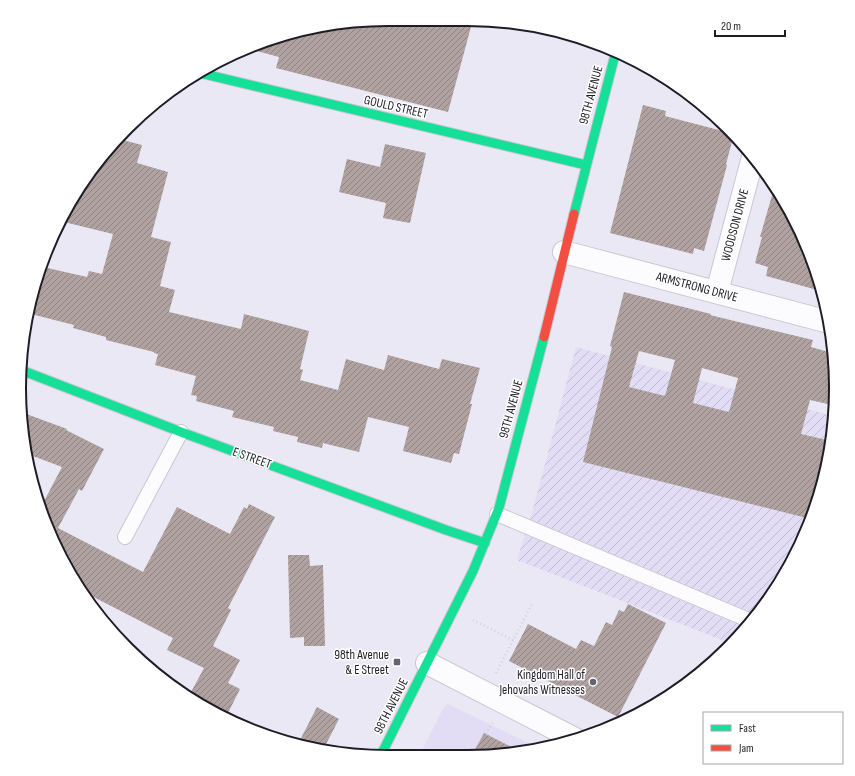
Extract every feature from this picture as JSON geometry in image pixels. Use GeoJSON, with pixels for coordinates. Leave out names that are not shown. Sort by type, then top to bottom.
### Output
{"type":"FeatureCollection","features":[{"type":"Feature","properties":{"kind":"street","name":"98TH AVENUE"},"geometry":{"type":"LineString","coordinates":[[384,750],[454,610],[485,543],[499,508],[614,58]]}},
{"type":"Feature","properties":{"kind":"street","name":"GOULD STREET"},"geometry":{"type":"LineString","coordinates":[[206,74],[586,165]]}},
{"type":"Feature","properties":{"kind":"street","name":"WOODSON DRIVE"},"geometry":{"type":"LineString","coordinates":[[717,292],[751,165]]}},
{"type":"Feature","properties":{"kind":"street","name":"ARMSTRONG DRIVE"},"geometry":{"type":"LineString","coordinates":[[564,252],[823,320]]}},
{"type":"Feature","properties":{"kind":"street","name":"E STREET"},"geometry":{"type":"LineString","coordinates":[[27,372],[181,432],[485,543]]}},
{"type":"Feature","properties":{"kind":"street"},"geometry":{"type":"LineString","coordinates":[[427,663],[568,736]]}},
{"type":"Feature","properties":{"kind":"lane"},"geometry":{"type":"LineString","coordinates":[[125,537],[181,432]]}},
{"type":"Feature","properties":{"kind":"lane"},"geometry":{"type":"LineString","coordinates":[[497,514],[746,619]]}},
{"type":"Feature","properties":{"kind":"path"},"geometry":{"type":"LineString","coordinates":[[485,694],[532,604]]}},
{"type":"Feature","properties":{"kind":"path"},"geometry":{"type":"LineString","coordinates":[[454,610],[513,640]]}},
{"type":"Feature","properties":{"kind":"shaded area"},"geometry":{"type":"Polygon","coordinates":[[[576,347],[828,415],[826,435],[817,482],[810,504],[792,548],[768,589],[739,627],[725,641],[517,560],[533,509],[576,347]]]}},
{"type":"Feature","properties":{"kind":"shaded area"},"geometry":{"type":"Polygon","coordinates":[[[448,704],[531,744],[491,749],[422,750],[445,705],[448,704]]]}},
{"type":"Feature","properties":{"kind":"building"},"geometry":{"type":"Polygon","coordinates":[[[388,26],[471,26],[448,112],[276,68],[279,57],[257,51],[294,38],[341,29],[388,26]]]}},
{"type":"Feature","properties":{"kind":"building"},"geometry":{"type":"Polygon","coordinates":[[[643,105],[666,111],[665,116],[722,131],[732,142],[704,251],[694,248],[693,254],[610,233],[643,105]]]}},
{"type":"Feature","properties":{"kind":"building"},"geometry":{"type":"Polygon","coordinates":[[[124,140],[142,145],[137,163],[168,172],[151,237],[171,242],[160,286],[175,290],[169,312],[241,329],[244,314],[309,331],[300,369],[303,370],[300,380],[338,390],[346,359],[384,370],[388,355],[439,369],[442,359],[480,368],[459,454],[454,453],[451,463],[403,451],[409,427],[368,417],[359,452],[323,443],[322,448],[297,442],[298,437],[273,431],[274,427],[232,417],[234,411],[196,401],[197,396],[191,395],[196,376],[155,365],[158,354],[154,352],[106,340],[106,337],[73,328],[74,325],[34,315],[38,294],[47,268],[87,277],[89,271],[102,274],[113,234],[66,222],[87,187],[124,140]]]}},
{"type":"Feature","properties":{"kind":"building"},"geometry":{"type":"Polygon","coordinates":[[[385,144],[426,153],[410,223],[383,218],[386,203],[339,192],[347,159],[380,167],[385,144]]]}},
{"type":"Feature","properties":{"kind":"building"},"geometry":{"type":"Polygon","coordinates":[[[772,194],[792,228],[816,290],[766,276],[768,267],[755,263],[762,237],[760,237],[772,194]]]}},
{"type":"Feature","properties":{"kind":"building"},"geometry":{"type":"Polygon","coordinates":[[[624,292],[813,340],[811,347],[827,352],[828,404],[810,400],[801,434],[825,440],[817,482],[805,517],[583,462],[612,347],[610,346],[624,292]],[[639,351],[629,387],[665,396],[675,360],[639,351]],[[702,368],[693,403],[729,412],[738,378],[702,368]]]}},
{"type":"Feature","properties":{"kind":"building"},"geometry":{"type":"Polygon","coordinates":[[[27,414],[67,429],[66,430],[104,449],[82,491],[79,489],[58,528],[143,572],[177,507],[230,534],[244,507],[247,509],[249,504],[275,517],[228,608],[231,610],[213,646],[240,660],[228,683],[240,689],[228,713],[191,692],[204,668],[167,650],[173,638],[92,596],[87,589],[63,548],[44,501],[62,467],[32,456],[27,414]]]}},
{"type":"Feature","properties":{"kind":"building"},"geometry":{"type":"Polygon","coordinates":[[[288,555],[309,555],[310,566],[323,565],[325,646],[304,646],[304,637],[290,638],[288,555]]]}},
{"type":"Feature","properties":{"kind":"building","name":"Kingdom Hall of Jehovahs Witnesses"},"geometry":{"type":"Polygon","coordinates":[[[628,604],[666,623],[618,717],[509,661],[528,624],[576,649],[581,640],[594,646],[606,622],[612,625],[619,610],[624,612],[628,604]]]}},
{"type":"Feature","properties":{"kind":"building"},"geometry":{"type":"Polygon","coordinates":[[[317,707],[339,719],[326,744],[300,739],[317,707]]]}},
{"type":"Feature","properties":{"kind":"building"},"geometry":{"type":"Polygon","coordinates":[[[484,733],[512,747],[491,749],[475,750],[484,733]]]}},
{"type":"Feature","properties":{"kind":"traffic: fast"},"geometry":{"type":"LineString","coordinates":[[574,214],[614,58]]}},
{"type":"Feature","properties":{"kind":"traffic: fast"},"geometry":{"type":"LineString","coordinates":[[206,74],[586,165]]}},
{"type":"Feature","properties":{"kind":"traffic: fast"},"geometry":{"type":"LineString","coordinates":[[384,750],[473,571],[499,508],[544,337]]}},
{"type":"Feature","properties":{"kind":"traffic: fast"},"geometry":{"type":"LineString","coordinates":[[27,372],[181,432],[485,543]]}},
{"type":"Feature","properties":{"kind":"traffic: jam"},"geometry":{"type":"LineString","coordinates":[[544,337],[574,214]]}},
{"type":"Feature","properties":{"kind":"place","name":"98th Avenue & E Street"},"geometry":{"type":"Point","coordinates":[397,662]}},
{"type":"Feature","properties":{"kind":"place","name":"Kingdom Hall of Jehovahs Witnesses"},"geometry":{"type":"Point","coordinates":[593,682]}}]}
